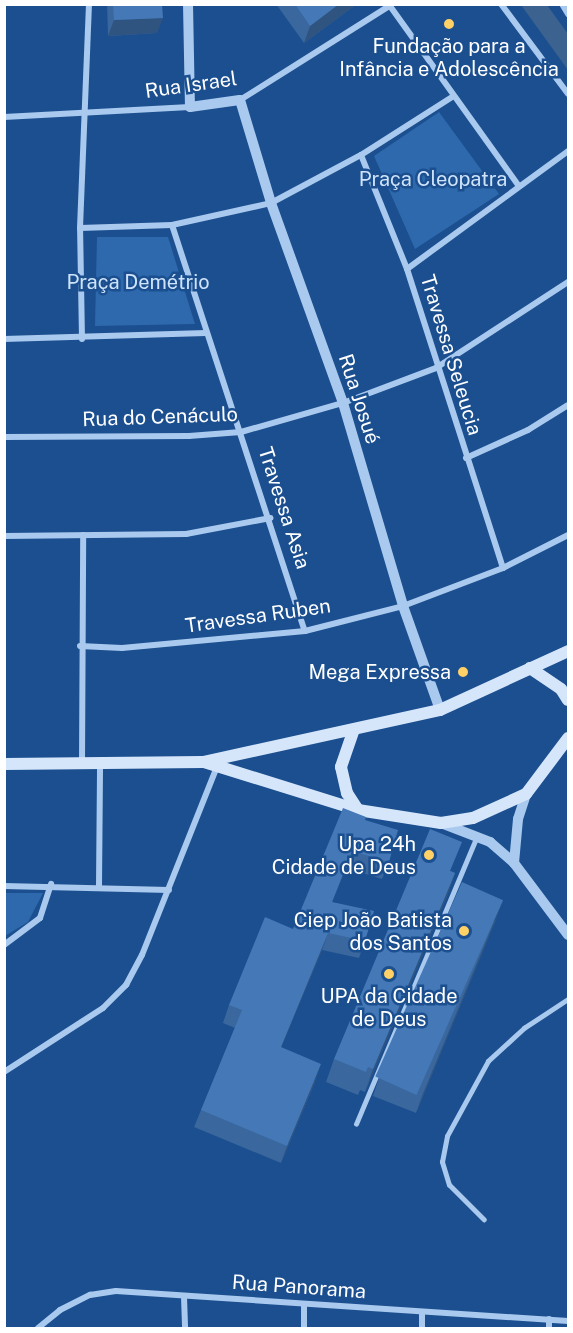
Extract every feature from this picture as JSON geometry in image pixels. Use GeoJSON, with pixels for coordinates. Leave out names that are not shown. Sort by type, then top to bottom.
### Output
{"type":"FeatureCollection","features":[{"type":"Feature","properties":{"kind":"main road"},"geometry":{"type":"LineString","coordinates":[[4,764],[203,762],[353,732],[440,710],[568,651]]}},
{"type":"Feature","properties":{"kind":"main road"},"geometry":{"type":"LineString","coordinates":[[530,668],[561,690],[568,700]]}},
{"type":"Feature","properties":{"kind":"main road"},"geometry":{"type":"LineString","coordinates":[[353,732],[341,766],[347,793],[358,810]]}},
{"type":"Feature","properties":{"kind":"main road"},"geometry":{"type":"LineString","coordinates":[[203,762],[358,810],[441,823],[473,818],[526,794],[568,738]]}},
{"type":"Feature","properties":{"kind":"street"},"geometry":{"type":"LineString","coordinates":[[82,339],[80,228],[87,114],[89,4]]}},
{"type":"Feature","properties":{"kind":"street"},"geometry":{"type":"LineString","coordinates":[[188,4],[190,107]]}},
{"type":"Feature","properties":{"kind":"street"},"geometry":{"type":"LineString","coordinates":[[501,4],[568,94]]}},
{"type":"Feature","properties":{"kind":"street"},"geometry":{"type":"LineString","coordinates":[[562,4],[568,14]]}},
{"type":"Feature","properties":{"kind":"street"},"geometry":{"type":"LineString","coordinates":[[391,5],[452,97],[519,186]]}},
{"type":"Feature","properties":{"kind":"street","name":"Rua Israel"},"geometry":{"type":"LineString","coordinates":[[4,117],[190,107],[240,100],[391,5]]}},
{"type":"Feature","properties":{"kind":"street"},"geometry":{"type":"LineString","coordinates":[[80,228],[172,225],[272,203],[361,156],[452,97]]}},
{"type":"Feature","properties":{"kind":"street","name":"Rua Josué"},"geometry":{"type":"LineString","coordinates":[[240,100],[272,203],[343,404],[403,606],[440,710]]}},
{"type":"Feature","properties":{"kind":"street"},"geometry":{"type":"LineString","coordinates":[[407,269],[568,151]]}},
{"type":"Feature","properties":{"kind":"street","name":"Travessa Seleucia"},"geometry":{"type":"LineString","coordinates":[[361,156],[407,269],[436,368],[503,567]]}},
{"type":"Feature","properties":{"kind":"street","name":"Travessa Asia"},"geometry":{"type":"LineString","coordinates":[[172,225],[206,333],[271,518],[305,631]]}},
{"type":"Feature","properties":{"kind":"street","name":"Rua do Cenáculo"},"geometry":{"type":"LineString","coordinates":[[4,437],[189,436],[241,432],[343,404],[436,368],[568,282]]}},
{"type":"Feature","properties":{"kind":"street"},"geometry":{"type":"LineString","coordinates":[[4,339],[82,339],[206,333]]}},
{"type":"Feature","properties":{"kind":"street"},"geometry":{"type":"LineString","coordinates":[[466,458],[528,430],[568,405]]}},
{"type":"Feature","properties":{"kind":"street"},"geometry":{"type":"LineString","coordinates":[[4,536],[186,534],[271,518]]}},
{"type":"Feature","properties":{"kind":"street"},"geometry":{"type":"LineString","coordinates":[[82,764],[80,646],[83,535]]}},
{"type":"Feature","properties":{"kind":"street","name":"Travessa Ruben"},"geometry":{"type":"LineString","coordinates":[[80,646],[122,648],[305,631],[403,606],[503,567],[568,535]]}},
{"type":"Feature","properties":{"kind":"street"},"geometry":{"type":"LineString","coordinates":[[99,886],[100,764]]}},
{"type":"Feature","properties":{"kind":"street"},"geometry":{"type":"LineString","coordinates":[[4,1072],[103,1008],[126,986],[169,890],[217,767]]}},
{"type":"Feature","properties":{"kind":"street"},"geometry":{"type":"LineString","coordinates":[[514,863],[518,819],[526,794]]}},
{"type":"Feature","properties":{"kind":"street"},"geometry":{"type":"LineString","coordinates":[[441,823],[477,836],[514,863],[568,935]]}},
{"type":"Feature","properties":{"kind":"street"},"geometry":{"type":"LineString","coordinates":[[4,886],[51,884],[169,890]]}},
{"type":"Feature","properties":{"kind":"street"},"geometry":{"type":"LineString","coordinates":[[4,945],[40,918],[51,884]]}},
{"type":"Feature","properties":{"kind":"street","name":"Rua Panorama"},"geometry":{"type":"LineString","coordinates":[[38,1329],[60,1310],[90,1295],[116,1291],[568,1320]]}},
{"type":"Feature","properties":{"kind":"street"},"geometry":{"type":"LineString","coordinates":[[184,1297],[184,1329]]}},
{"type":"Feature","properties":{"kind":"street"},"geometry":{"type":"LineString","coordinates":[[304,1304],[304,1329]]}},
{"type":"Feature","properties":{"kind":"street"},"geometry":{"type":"LineString","coordinates":[[422,1312],[422,1329]]}},
{"type":"Feature","properties":{"kind":"street"},"geometry":{"type":"LineString","coordinates":[[549,1319],[549,1329]]}},
{"type":"Feature","properties":{"kind":"lane"},"geometry":{"type":"LineString","coordinates":[[356,1124],[477,836]]}},
{"type":"Feature","properties":{"kind":"lane"},"geometry":{"type":"LineString","coordinates":[[484,1220],[449,1185],[442,1162],[447,1136],[488,1061],[524,1028],[568,999]]}},
{"type":"Feature","properties":{"kind":"green space","name":"Praça Cleopatra"},"geometry":{"type":"Polygon","coordinates":[[[439,112],[499,194],[415,249],[374,156],[439,112]]]}},
{"type":"Feature","properties":{"kind":"green space","name":"Praça Demétrio"},"geometry":{"type":"Polygon","coordinates":[[[97,237],[168,237],[195,324],[95,326],[97,237]]]}},
{"type":"Feature","properties":{"kind":"green space"},"geometry":{"type":"Polygon","coordinates":[[[5,893],[43,893],[28,922],[5,936],[5,893]]]}},
{"type":"Feature","properties":{"kind":"shaded area"},"geometry":{"type":"Polygon","coordinates":[[[521,5],[547,5],[568,34],[568,70],[521,5]]]}},
{"type":"Feature","properties":{"kind":"building"},"geometry":{"type":"Polygon","coordinates":[[[113,4],[162,4],[163,18],[114,20],[113,4]]]}},
{"type":"Feature","properties":{"kind":"building"},"geometry":{"type":"Polygon","coordinates":[[[295,4],[339,4],[310,26],[295,4]]]}},
{"type":"Feature","properties":{"kind":"building"},"geometry":{"type":"Polygon","coordinates":[[[343,808],[366,817],[365,820],[398,830],[389,862],[352,851],[332,902],[374,911],[365,941],[328,933],[281,1047],[321,1064],[287,1146],[201,1110],[242,1010],[229,1005],[265,917],[293,929],[343,808]]]}},
{"type":"Feature","properties":{"kind":"building","name":"UPA da Cidade de Deus"},"geometry":{"type":"Polygon","coordinates":[[[430,829],[462,842],[450,871],[455,873],[373,1069],[368,1067],[366,1072],[334,1059],[430,829]]]}},
{"type":"Feature","properties":{"kind":"building"},"geometry":{"type":"Polygon","coordinates":[[[462,882],[503,900],[416,1095],[375,1077],[462,882]]]}},
{"type":"Feature","properties":{"kind":"place","name":"Fundação para a Infância e Adolescência"},"geometry":{"type":"Point","coordinates":[449,24]}},
{"type":"Feature","properties":{"kind":"place","name":"Mega Expressa"},"geometry":{"type":"Point","coordinates":[463,672]}},
{"type":"Feature","properties":{"kind":"place","name":"Upa 24h Cidade de Deus"},"geometry":{"type":"Point","coordinates":[429,855]}},
{"type":"Feature","properties":{"kind":"place","name":"Ciep João Batista dos Santos"},"geometry":{"type":"Point","coordinates":[464,931]}},
{"type":"Feature","properties":{"kind":"place","name":"UPA da Cidade de Deus"},"geometry":{"type":"Point","coordinates":[389,974]}}]}
